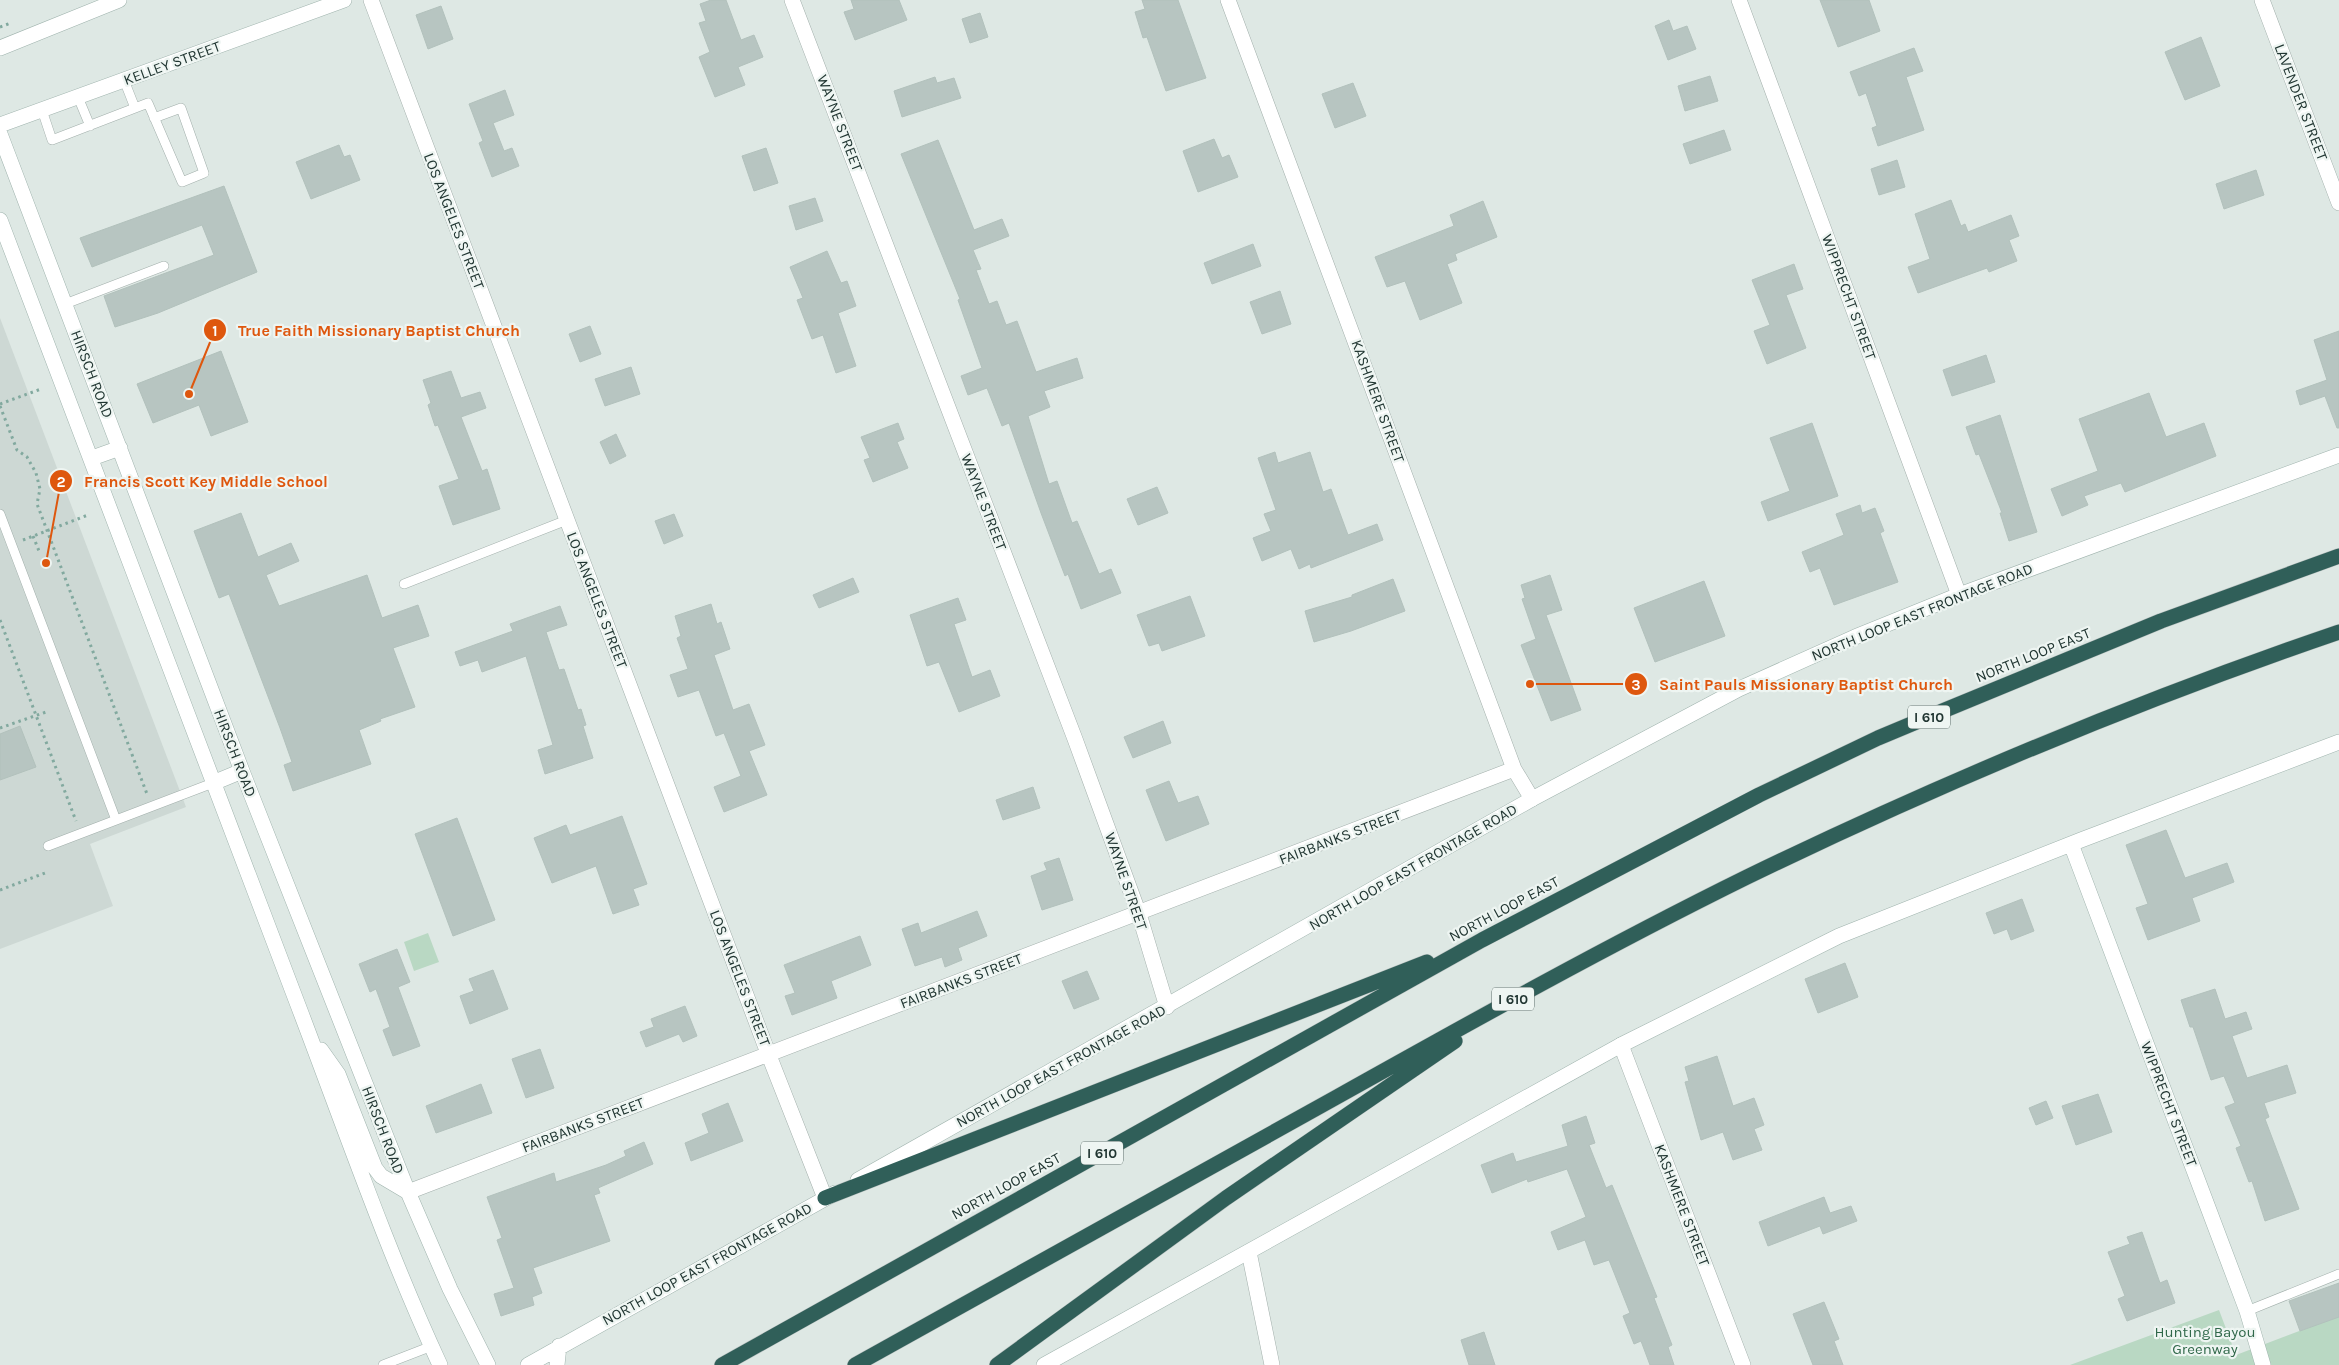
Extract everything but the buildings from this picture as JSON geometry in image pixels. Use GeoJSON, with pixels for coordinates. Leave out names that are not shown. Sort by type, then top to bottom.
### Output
{"type":"FeatureCollection","features":[{"type":"Feature","properties":{"kind":"highway","name":"NORTH LOOP EAST"},"geometry":{"type":"LineString","coordinates":[[722,1365],[1482,940],[1759,795],[1878,738],[2161,621],[2339,556]]}},
{"type":"Feature","properties":{"kind":"highway","name":"I 610"},"geometry":{"type":"LineString","coordinates":[[854,1365],[1532,989],[1698,902],[1898,806],[2087,726],[2270,656],[2339,632]]}},
{"type":"Feature","properties":{"kind":"highway"},"geometry":{"type":"LineString","coordinates":[[825,1198],[1482,940]]}},
{"type":"Feature","properties":{"kind":"highway"},"geometry":{"type":"LineString","coordinates":[[997,1365],[1226,1198],[1532,989]]}},
{"type":"Feature","properties":{"kind":"main road"},"geometry":{"type":"LineString","coordinates":[[0,48],[119,0]]}},
{"type":"Feature","properties":{"kind":"main road","name":"KELLEY STREET"},"geometry":{"type":"LineString","coordinates":[[0,126],[344,0]]}},
{"type":"Feature","properties":{"kind":"main road","name":"LOS ANGELES STREET"},"geometry":{"type":"LineString","coordinates":[[371,0],[768,1053],[825,1198]]}},
{"type":"Feature","properties":{"kind":"main road","name":"WAYNE STREET"},"geometry":{"type":"LineString","coordinates":[[792,0],[1072,730],[1139,914],[1167,1007]]}},
{"type":"Feature","properties":{"kind":"main road","name":"KASHMERE STREET"},"geometry":{"type":"LineString","coordinates":[[1228,0],[1514,769],[1532,799]]}},
{"type":"Feature","properties":{"kind":"main road","name":"WIPPRECHT STREET"},"geometry":{"type":"LineString","coordinates":[[1739,0],[1960,595]]}},
{"type":"Feature","properties":{"kind":"main road","name":"LAVENDER STREET"},"geometry":{"type":"LineString","coordinates":[[2262,0],[2339,204]]}},
{"type":"Feature","properties":{"kind":"main road","name":"HIRSCH ROAD"},"geometry":{"type":"LineString","coordinates":[[0,134],[242,772],[408,1192],[450,1289],[488,1365]]}},
{"type":"Feature","properties":{"kind":"main road","name":"HIRSCH ROAD"},"geometry":{"type":"LineString","coordinates":[[0,220],[378,1214],[440,1365]]}},
{"type":"Feature","properties":{"kind":"main road"},"geometry":{"type":"LineString","coordinates":[[92,458],[120,448]]}},
{"type":"Feature","properties":{"kind":"main road","name":"NORTH LOOP EAST FRONTAGE ROAD"},"geometry":{"type":"LineString","coordinates":[[528,1365],[1167,1007],[1532,799],[1739,689],[1855,637],[1960,595],[2339,454]]}},
{"type":"Feature","properties":{"kind":"main road"},"geometry":{"type":"LineString","coordinates":[[1044,1365],[1621,1044],[1839,936],[2071,844],[2339,742]]}},
{"type":"Feature","properties":{"kind":"main road","name":"FAIRBANKS STREET"},"geometry":{"type":"LineString","coordinates":[[408,1192],[1514,769]]}},
{"type":"Feature","properties":{"kind":"main road"},"geometry":{"type":"LineString","coordinates":[[213,783],[242,772]]}},
{"type":"Feature","properties":{"kind":"main road","name":"WIPPRECHT STREET"},"geometry":{"type":"LineString","coordinates":[[2071,844],[2247,1311],[2263,1365]]}},
{"type":"Feature","properties":{"kind":"main road"},"geometry":{"type":"LineString","coordinates":[[309,1032],[338,1074],[375,1168],[380,1176],[408,1192]]}},
{"type":"Feature","properties":{"kind":"main road","name":"KASHMERE STREET"},"geometry":{"type":"LineString","coordinates":[[1621,1044],[1743,1365]]}},
{"type":"Feature","properties":{"kind":"main road"},"geometry":{"type":"LineString","coordinates":[[1249,1252],[1272,1365]]}},
{"type":"Feature","properties":{"kind":"main road"},"geometry":{"type":"LineString","coordinates":[[557,1365],[559,1346]]}},
{"type":"Feature","properties":{"kind":"lane"},"geometry":{"type":"LineString","coordinates":[[124,80],[135,108]]}},
{"type":"Feature","properties":{"kind":"lane"},"geometry":{"type":"LineString","coordinates":[[78,97],[90,126]]}},
{"type":"Feature","properties":{"kind":"lane"},"geometry":{"type":"LineString","coordinates":[[42,110],[52,140],[148,103],[154,118],[182,182],[204,173],[180,108],[154,118]]}},
{"type":"Feature","properties":{"kind":"lane"},"geometry":{"type":"LineString","coordinates":[[65,304],[164,266]]}},
{"type":"Feature","properties":{"kind":"lane"},"geometry":{"type":"LineString","coordinates":[[0,514],[116,820]]}},
{"type":"Feature","properties":{"kind":"lane"},"geometry":{"type":"LineString","coordinates":[[404,584],[567,520]]}},
{"type":"Feature","properties":{"kind":"lane"},"geometry":{"type":"LineString","coordinates":[[48,846],[213,783]]}},
{"type":"Feature","properties":{"kind":"lane"},"geometry":{"type":"LineString","coordinates":[[2247,1311],[2339,1274]]}},
{"type":"Feature","properties":{"kind":"lane"},"geometry":{"type":"LineString","coordinates":[[383,1365],[432,1346]]}},
{"type":"Feature","properties":{"kind":"path"},"geometry":{"type":"LineString","coordinates":[[41,389],[0,405],[16,450],[26,457],[36,473],[40,489],[37,504],[147,794]]}},
{"type":"Feature","properties":{"kind":"path"},"geometry":{"type":"LineString","coordinates":[[22,540],[88,515]]}},
{"type":"Feature","properties":{"kind":"path"},"geometry":{"type":"LineString","coordinates":[[33,536],[39,551]]}},
{"type":"Feature","properties":{"kind":"path"},"geometry":{"type":"LineString","coordinates":[[0,620],[76,821]]}},
{"type":"Feature","properties":{"kind":"path"},"geometry":{"type":"LineString","coordinates":[[0,728],[46,712]]}},
{"type":"Feature","properties":{"kind":"path"},"geometry":{"type":"LineString","coordinates":[[0,890],[45,873]]}},
{"type":"Feature","properties":{"kind":"shaded area"},"geometry":{"type":"Polygon","coordinates":[[[0,318],[186,807],[90,844],[113,906],[0,949],[0,318]]]}},
{"type":"Feature","properties":{"kind":"green space"},"geometry":{"type":"Polygon","coordinates":[[[428,933],[439,962],[414,971],[404,942],[428,933]]]}},
{"type":"Feature","properties":{"kind":"green space","name":"Hunting Bayou Greenway"},"geometry":{"type":"Polygon","coordinates":[[[2219,1310],[2236,1355],[2339,1316],[2339,1365],[2070,1365],[2219,1310]]]}},
{"type":"Feature","properties":{"kind":"place","name":"True Faith Missionary Baptist Church"},"geometry":{"type":"Point","coordinates":[189,394]}},
{"type":"Feature","properties":{"kind":"place","name":"Francis Scott Key Middle School"},"geometry":{"type":"Point","coordinates":[46,563]}},
{"type":"Feature","properties":{"kind":"place","name":"Saint Pauls Missionary Baptist Church"},"geometry":{"type":"Point","coordinates":[1530,684]}}]}
